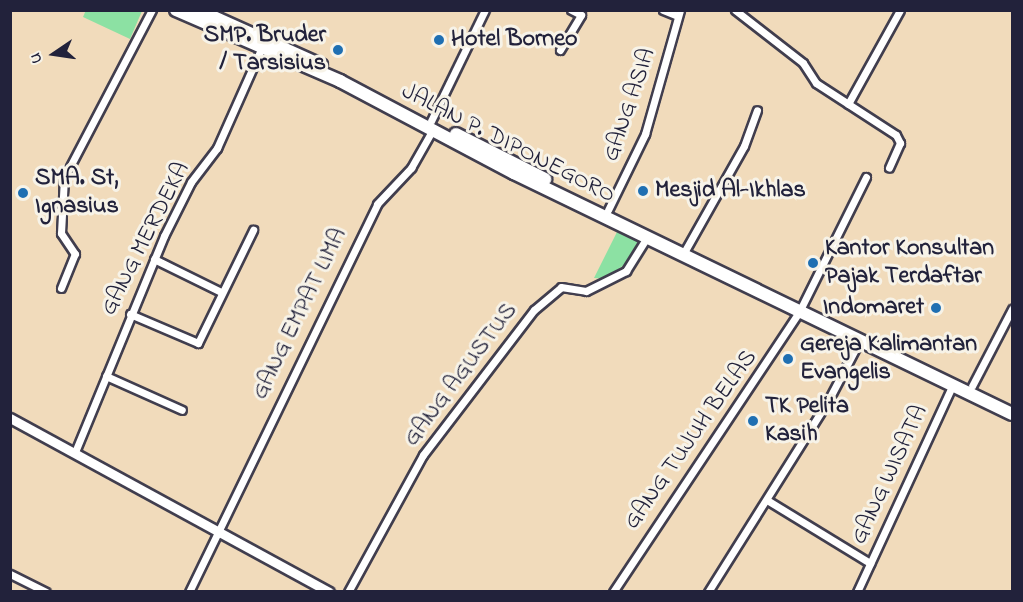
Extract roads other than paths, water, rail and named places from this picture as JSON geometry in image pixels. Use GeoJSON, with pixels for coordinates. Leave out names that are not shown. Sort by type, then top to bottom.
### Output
{"type":"FeatureCollection","features":[{"type":"Feature","properties":{"kind":"main road","name":"JALAN P. DIPONEGORO"},"geometry":{"type":"LineString","coordinates":[[176,10],[239,32],[262,47],[608,210],[684,252],[801,309],[972,386],[1012,407]]}},
{"type":"Feature","properties":{"kind":"main road","name":"JALAN P. DIPONEGORO"},"geometry":{"type":"LineString","coordinates":[[198,10],[431,126],[647,238],[684,252]]}},
{"type":"Feature","properties":{"kind":"main road","name":"JALAN P. DIPONEGORO"},"geometry":{"type":"LineString","coordinates":[[801,309],[1012,414]]}},
{"type":"Feature","properties":{"kind":"street"},"geometry":{"type":"LineString","coordinates":[[61,288],[75,254],[61,233],[64,178],[152,10]]}},
{"type":"Feature","properties":{"kind":"street","name":"GANG EMPAT LIMA"},"geometry":{"type":"LineString","coordinates":[[189,591],[218,526],[377,204],[411,168],[484,10]]}},
{"type":"Feature","properties":{"kind":"street"},"geometry":{"type":"LineString","coordinates":[[561,50],[581,15],[571,10]]}},
{"type":"Feature","properties":{"kind":"street"},"geometry":{"type":"LineString","coordinates":[[663,10],[679,13]]}},
{"type":"Feature","properties":{"kind":"street"},"geometry":{"type":"LineString","coordinates":[[735,10],[803,63],[816,83],[898,138],[889,168]]}},
{"type":"Feature","properties":{"kind":"street"},"geometry":{"type":"LineString","coordinates":[[848,105],[900,10]]}},
{"type":"Feature","properties":{"kind":"street","name":"GANG ASIA"},"geometry":{"type":"LineString","coordinates":[[608,210],[645,134],[679,13]]}},
{"type":"Feature","properties":{"kind":"street","name":"GANG MERDEKA"},"geometry":{"type":"LineString","coordinates":[[75,452],[154,259],[191,182],[217,148],[262,47]]}},
{"type":"Feature","properties":{"kind":"street"},"geometry":{"type":"LineString","coordinates":[[684,252],[744,146],[757,110]]}},
{"type":"Feature","properties":{"kind":"street","name":"GANG TUJUH BELAS"},"geometry":{"type":"LineString","coordinates":[[613,591],[801,309],[866,177]]}},
{"type":"Feature","properties":{"kind":"street"},"geometry":{"type":"LineString","coordinates":[[130,314],[198,343],[253,230]]}},
{"type":"Feature","properties":{"kind":"street","name":"GANG AGUSTUS"},"geometry":{"type":"LineString","coordinates":[[348,591],[423,455],[534,310],[561,287],[586,291],[614,280],[626,271],[647,238]]}},
{"type":"Feature","properties":{"kind":"street"},"geometry":{"type":"LineString","coordinates":[[154,259],[221,292]]}},
{"type":"Feature","properties":{"kind":"street"},"geometry":{"type":"LineString","coordinates":[[972,386],[1012,309]]}},
{"type":"Feature","properties":{"kind":"street"},"geometry":{"type":"LineString","coordinates":[[708,591],[767,500],[860,340]]}},
{"type":"Feature","properties":{"kind":"street"},"geometry":{"type":"LineString","coordinates":[[106,376],[182,410]]}},
{"type":"Feature","properties":{"kind":"street","name":"GANG WISATA"},"geometry":{"type":"LineString","coordinates":[[857,591],[953,384]]}},
{"type":"Feature","properties":{"kind":"street"},"geometry":{"type":"LineString","coordinates":[[10,418],[218,526],[329,591]]}},
{"type":"Feature","properties":{"kind":"street"},"geometry":{"type":"LineString","coordinates":[[767,500],[870,563]]}},
{"type":"Feature","properties":{"kind":"street"},"geometry":{"type":"LineString","coordinates":[[10,574],[46,591]]}},
{"type":"Feature","properties":{"kind":"place","name":"Hotel Borneo"},"geometry":{"type":"Point","coordinates":[439,40]}},
{"type":"Feature","properties":{"kind":"place","name":"SMP. Bruder / Tarsisius"},"geometry":{"type":"Point","coordinates":[338,50]}},
{"type":"Feature","properties":{"kind":"place","name":"Mesjid Al-Ikhlas"},"geometry":{"type":"Point","coordinates":[643,191]}},
{"type":"Feature","properties":{"kind":"place","name":"SMA. St, Ignasius"},"geometry":{"type":"Point","coordinates":[23,193]}},
{"type":"Feature","properties":{"kind":"place","name":"Kantor Konsultan Pajak Terdaftar"},"geometry":{"type":"Point","coordinates":[813,263]}},
{"type":"Feature","properties":{"kind":"place","name":"Indomaret"},"geometry":{"type":"Point","coordinates":[936,308]}},
{"type":"Feature","properties":{"kind":"place","name":"Gereja Kalimantan Evangelis"},"geometry":{"type":"Point","coordinates":[788,359]}},
{"type":"Feature","properties":{"kind":"place","name":"TK Pelita Kasih"},"geometry":{"type":"Point","coordinates":[753,421]}}]}
